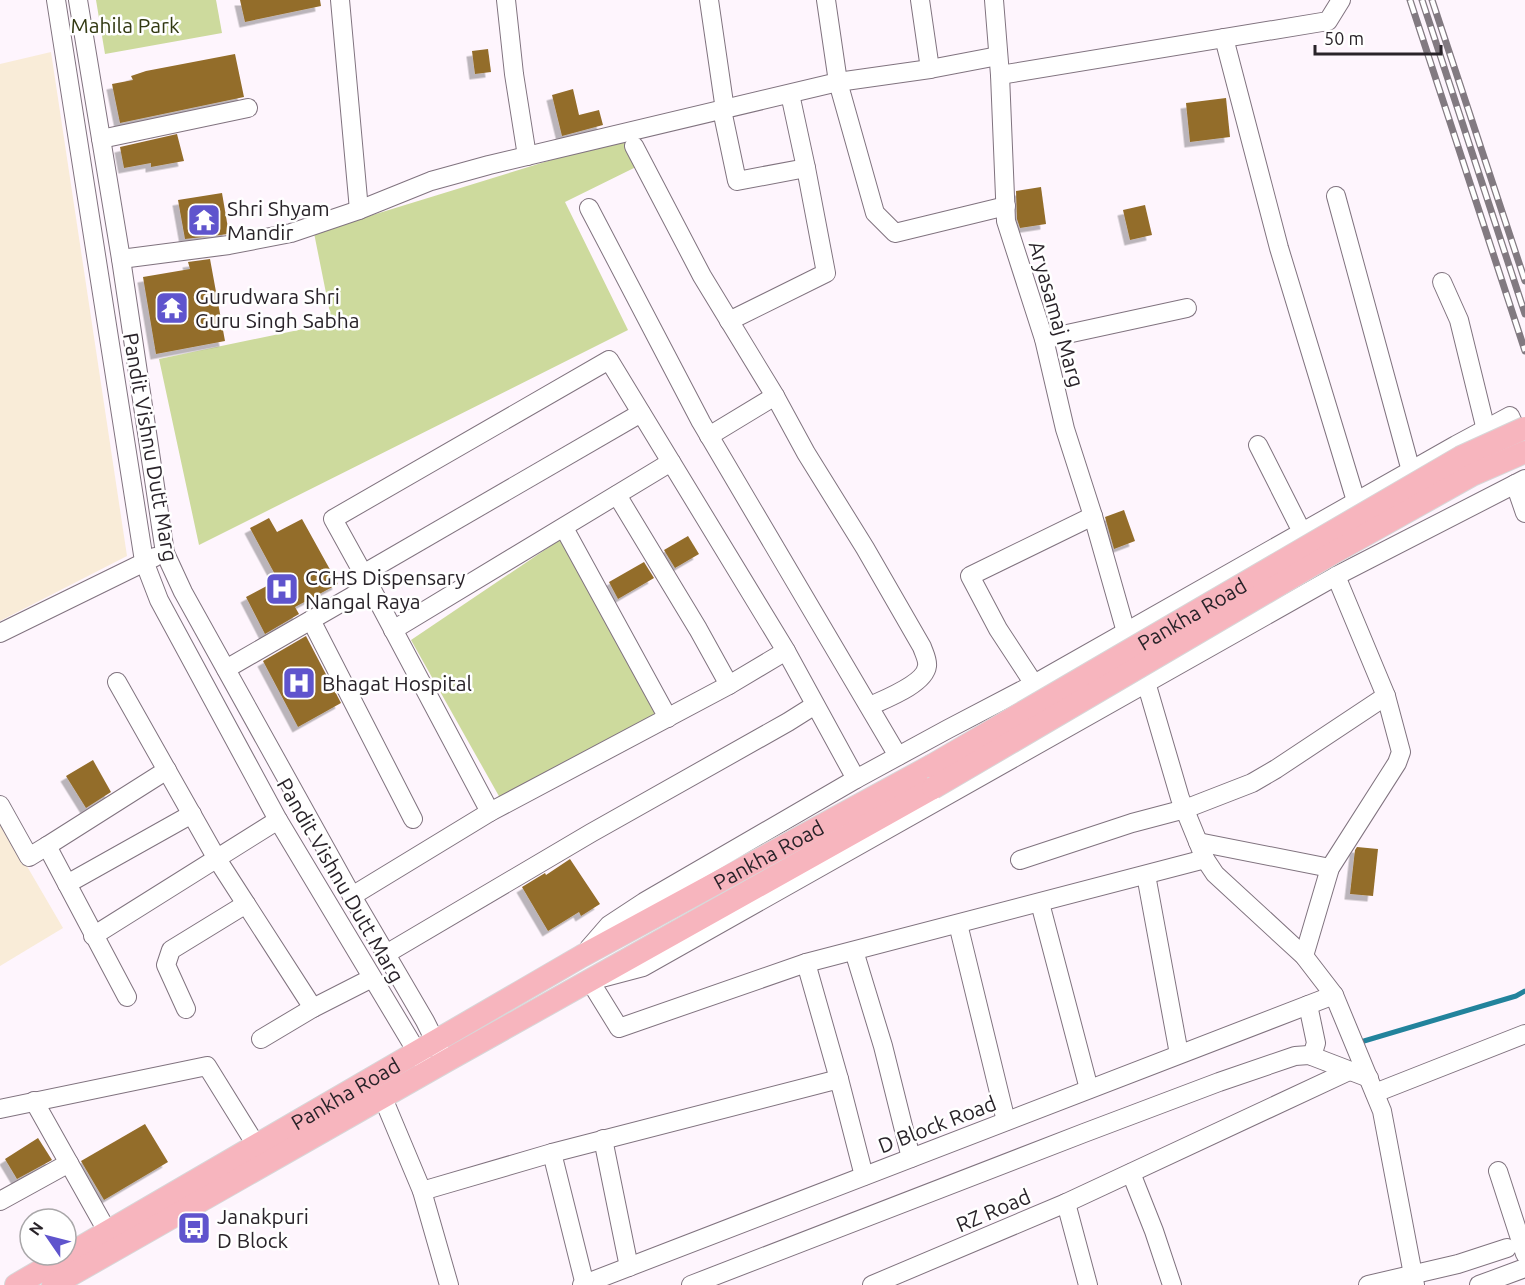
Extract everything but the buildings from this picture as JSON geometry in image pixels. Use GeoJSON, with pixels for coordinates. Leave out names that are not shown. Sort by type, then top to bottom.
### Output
{"type":"FeatureCollection","features":[{"type":"Feature","properties":{"kind":"main road","name":"Pankha Road"},"geometry":{"type":"LineString","coordinates":[[16,1285],[256,1145],[591,981],[1461,457],[1525,428]]}},
{"type":"Feature","properties":{"kind":"main road","name":"Pankha Road"},"geometry":{"type":"LineString","coordinates":[[53,1285],[382,1098],[432,1057],[582,956],[932,777],[1472,475],[1525,451]]}},
{"type":"Feature","properties":{"kind":"street","name":"Pandit Vishnu Dutt Marg"},"geometry":{"type":"LineString","coordinates":[[56,0],[144,561],[159,600],[278,820],[372,978],[432,1057]]}},
{"type":"Feature","properties":{"kind":"street","name":"Pandit Vishnu Dutt Marg"},"geometry":{"type":"LineString","coordinates":[[78,0],[121,259],[165,554],[183,592],[352,896],[425,1021],[432,1057]]}},
{"type":"Feature","properties":{"kind":"street"},"geometry":{"type":"LineString","coordinates":[[340,0],[359,210]]}},
{"type":"Feature","properties":{"kind":"street"},"geometry":{"type":"LineString","coordinates":[[506,0],[511,28],[514,74],[527,156]]}},
{"type":"Feature","properties":{"kind":"street"},"geometry":{"type":"LineString","coordinates":[[709,0],[724,110],[737,181],[806,168]]}},
{"type":"Feature","properties":{"kind":"street"},"geometry":{"type":"LineString","coordinates":[[826,0],[838,82],[875,213],[895,233],[1006,206]]}},
{"type":"Feature","properties":{"kind":"street"},"geometry":{"type":"LineString","coordinates":[[920,0],[930,69]]}},
{"type":"Feature","properties":{"kind":"street","name":"Aryasamaj Marg"},"geometry":{"type":"LineString","coordinates":[[994,0],[1000,75],[1006,221],[1044,339],[1065,429],[1185,809],[1205,859],[1215,874],[1304,956],[1334,995],[1382,1111],[1414,1280]]}},
{"type":"Feature","properties":{"kind":"street"},"geometry":{"type":"LineString","coordinates":[[1000,75],[1328,21],[1341,0]]}},
{"type":"Feature","properties":{"kind":"street"},"geometry":{"type":"LineString","coordinates":[[1224,38],[1279,248],[1356,501]]}},
{"type":"Feature","properties":{"kind":"street"},"geometry":{"type":"LineString","coordinates":[[121,259],[229,245],[291,233],[359,210],[431,181],[527,156],[838,82],[930,69],[998,56]]}},
{"type":"Feature","properties":{"kind":"street"},"geometry":{"type":"LineString","coordinates":[[729,321],[826,273],[790,94]]}},
{"type":"Feature","properties":{"kind":"street"},"geometry":{"type":"LineString","coordinates":[[101,139],[248,108]]}},
{"type":"Feature","properties":{"kind":"street"},"geometry":{"type":"LineString","coordinates":[[634,146],[702,276],[922,647],[927,665],[923,676],[909,687],[870,706]]}},
{"type":"Feature","properties":{"kind":"street"},"geometry":{"type":"LineString","coordinates":[[1336,196],[1411,471]]}},
{"type":"Feature","properties":{"kind":"street"},"geometry":{"type":"LineString","coordinates":[[589,208],[709,436],[898,756]]}},
{"type":"Feature","properties":{"kind":"street"},"geometry":{"type":"LineString","coordinates":[[1442,282],[1459,320],[1486,430]]}},
{"type":"Feature","properties":{"kind":"street"},"geometry":{"type":"LineString","coordinates":[[1044,339],[1187,308]]}},
{"type":"Feature","properties":{"kind":"street"},"geometry":{"type":"LineString","coordinates":[[490,812],[333,519],[609,360],[786,651],[856,779]]}},
{"type":"Feature","properties":{"kind":"street"},"geometry":{"type":"LineString","coordinates":[[709,436],[775,396]]}},
{"type":"Feature","properties":{"kind":"street"},"geometry":{"type":"LineString","coordinates":[[226,669],[311,620],[366,580],[641,412]]}},
{"type":"Feature","properties":{"kind":"street"},"geometry":{"type":"LineString","coordinates":[[582,956],[609,925],[644,902],[856,779],[1035,684],[1356,501],[1486,430],[1511,417],[1525,451]]}},
{"type":"Feature","properties":{"kind":"street"},"geometry":{"type":"LineString","coordinates":[[1258,445],[1302,532]]}},
{"type":"Feature","properties":{"kind":"street"},"geometry":{"type":"LineString","coordinates":[[393,630],[671,462]]}},
{"type":"Feature","properties":{"kind":"street"},"geometry":{"type":"LineString","coordinates":[[1205,859],[806,963],[619,1028],[591,981],[643,967],[1336,576],[1520,481],[1525,513]]}},
{"type":"Feature","properties":{"kind":"street"},"geometry":{"type":"LineString","coordinates":[[617,495],[729,685]]}},
{"type":"Feature","properties":{"kind":"street"},"geometry":{"type":"LineString","coordinates":[[1035,684],[998,629],[969,576],[1093,516]]}},
{"type":"Feature","properties":{"kind":"street"},"geometry":{"type":"LineString","coordinates":[[564,528],[668,718]]}},
{"type":"Feature","properties":{"kind":"street"},"geometry":{"type":"LineString","coordinates":[[0,633],[144,561],[165,554]]}},
{"type":"Feature","properties":{"kind":"street"},"geometry":{"type":"LineString","coordinates":[[1304,956],[1330,868],[1398,764],[1401,752],[1386,696],[1336,576]]}},
{"type":"Feature","properties":{"kind":"street"},"geometry":{"type":"LineString","coordinates":[[311,620],[413,819]]}},
{"type":"Feature","properties":{"kind":"street"},"geometry":{"type":"LineString","coordinates":[[352,896],[490,812],[729,685],[786,651]]}},
{"type":"Feature","properties":{"kind":"street"},"geometry":{"type":"LineString","coordinates":[[117,682],[217,859],[313,1008]]}},
{"type":"Feature","properties":{"kind":"street"},"geometry":{"type":"LineString","coordinates":[[1020,860],[1132,823],[1185,809],[1260,778],[1386,696]]}},
{"type":"Feature","properties":{"kind":"street"},"geometry":{"type":"LineString","coordinates":[[386,954],[815,705]]}},
{"type":"Feature","properties":{"kind":"street"},"geometry":{"type":"LineString","coordinates":[[0,805],[29,856],[167,770]]}},
{"type":"Feature","properties":{"kind":"street"},"geometry":{"type":"LineString","coordinates":[[67,884],[192,814]]}},
{"type":"Feature","properties":{"kind":"street"},"geometry":{"type":"LineString","coordinates":[[93,936],[278,820]]}},
{"type":"Feature","properties":{"kind":"street"},"geometry":{"type":"LineString","coordinates":[[1198,842],[1330,868]]}},
{"type":"Feature","properties":{"kind":"street"},"geometry":{"type":"LineString","coordinates":[[47,846],[127,997]]}},
{"type":"Feature","properties":{"kind":"street"},"geometry":{"type":"LineString","coordinates":[[1146,875],[1179,1054]]}},
{"type":"Feature","properties":{"kind":"street"},"geometry":{"type":"LineString","coordinates":[[1040,903],[1089,1089]]}},
{"type":"Feature","properties":{"kind":"street"},"geometry":{"type":"LineString","coordinates":[[186,1009],[166,965],[171,950],[246,904]]}},
{"type":"Feature","properties":{"kind":"street"},"geometry":{"type":"LineString","coordinates":[[958,924],[1006,1121]]}},
{"type":"Feature","properties":{"kind":"street"},"geometry":{"type":"LineString","coordinates":[[854,951],[884,1046],[910,1158]]}},
{"type":"Feature","properties":{"kind":"street"},"geometry":{"type":"LineString","coordinates":[[806,963],[864,1176]]}},
{"type":"Feature","properties":{"kind":"street"},"geometry":{"type":"LineString","coordinates":[[261,1039],[313,1008],[372,978]]}},
{"type":"Feature","properties":{"kind":"street","name":"D Block Road"},"geometry":{"type":"LineString","coordinates":[[584,1285],[1334,995]]}},
{"type":"Feature","properties":{"kind":"street"},"geometry":{"type":"LineString","coordinates":[[1308,1005],[1316,1043],[1312,1056]]}},
{"type":"Feature","properties":{"kind":"street"},"geometry":{"type":"LineString","coordinates":[[691,1285],[1219,1082],[1295,1056],[1312,1056],[1349,1071],[1372,1085],[1525,1034]]}},
{"type":"Feature","properties":{"kind":"street"},"geometry":{"type":"LineString","coordinates":[[0,1109],[207,1066],[256,1145]]}},
{"type":"Feature","properties":{"kind":"street","name":"RZ Road"},"geometry":{"type":"LineString","coordinates":[[872,1285],[1066,1203],[1349,1071]]}},
{"type":"Feature","properties":{"kind":"street"},"geometry":{"type":"LineString","coordinates":[[422,1191],[603,1139],[839,1079]]}},
{"type":"Feature","properties":{"kind":"street"},"geometry":{"type":"LineString","coordinates":[[382,1098],[422,1191],[449,1285]]}},
{"type":"Feature","properties":{"kind":"street"},"geometry":{"type":"LineString","coordinates":[[34,1101],[107,1231]]}},
{"type":"Feature","properties":{"kind":"street"},"geometry":{"type":"LineString","coordinates":[[603,1139],[629,1267]]}},
{"type":"Feature","properties":{"kind":"street"},"geometry":{"type":"LineString","coordinates":[[552,1153],[584,1285]]}},
{"type":"Feature","properties":{"kind":"street"},"geometry":{"type":"LineString","coordinates":[[0,1202],[69,1163]]}},
{"type":"Feature","properties":{"kind":"street"},"geometry":{"type":"LineString","coordinates":[[1498,1171],[1525,1254]]}},
{"type":"Feature","properties":{"kind":"street"},"geometry":{"type":"LineString","coordinates":[[1131,1173],[1172,1285]]}},
{"type":"Feature","properties":{"kind":"street"},"geometry":{"type":"LineString","coordinates":[[1066,1203],[1088,1285]]}},
{"type":"Feature","properties":{"kind":"street"},"geometry":{"type":"LineString","coordinates":[[1368,1285],[1414,1280],[1507,1248]]}},
{"type":"Feature","properties":{"kind":"street"},"geometry":{"type":"LineString","coordinates":[[1479,1285],[1525,1268]]}},
{"type":"Feature","properties":{"kind":"shaded area"},"geometry":{"type":"Polygon","coordinates":[[[51,52],[127,556],[0,621],[0,64],[51,52]]]}},
{"type":"Feature","properties":{"kind":"shaded area"},"geometry":{"type":"Polygon","coordinates":[[[0,820],[63,928],[0,966],[0,820]]]}},
{"type":"Feature","properties":{"kind":"green space","name":"Mahila Park"},"geometry":{"type":"Polygon","coordinates":[[[96,0],[216,0],[222,33],[105,54],[96,0]]]}},
{"type":"Feature","properties":{"kind":"green space"},"geometry":{"type":"Polygon","coordinates":[[[623,138],[638,166],[565,202],[628,330],[199,545],[159,359],[332,323],[314,233],[623,138]]]}},
{"type":"Feature","properties":{"kind":"green space"},"geometry":{"type":"Polygon","coordinates":[[[561,539],[656,715],[500,798],[411,640],[561,539]]]}},
{"type":"Feature","properties":{"kind":"waterway"},"geometry":{"type":"LineString","coordinates":[[1364,1041],[1516,996],[1525,991]]}},
{"type":"Feature","properties":{"kind":"railway"},"geometry":{"type":"LineString","coordinates":[[1410,0],[1525,351]]}},
{"type":"Feature","properties":{"kind":"railway"},"geometry":{"type":"LineString","coordinates":[[1422,0],[1525,314]]}},
{"type":"Feature","properties":{"kind":"railway"},"geometry":{"type":"LineString","coordinates":[[1432,0],[1525,281]]}},
{"type":"Feature","properties":{"kind":"place","name":"Shri Shyam Mandir"},"geometry":{"type":"Point","coordinates":[204,220]}},
{"type":"Feature","properties":{"kind":"place","name":"Gurudwara Shri Guru Singh Sabha"},"geometry":{"type":"Point","coordinates":[172,308]}},
{"type":"Feature","properties":{"kind":"place","name":"CGHS Dispensary Nangal Raya"},"geometry":{"type":"Point","coordinates":[282,589]}},
{"type":"Feature","properties":{"kind":"place","name":"Bhagat Hospital"},"geometry":{"type":"Point","coordinates":[299,683]}},
{"type":"Feature","properties":{"kind":"place","name":"Janakpuri D Block"},"geometry":{"type":"Point","coordinates":[194,1228]}}]}
